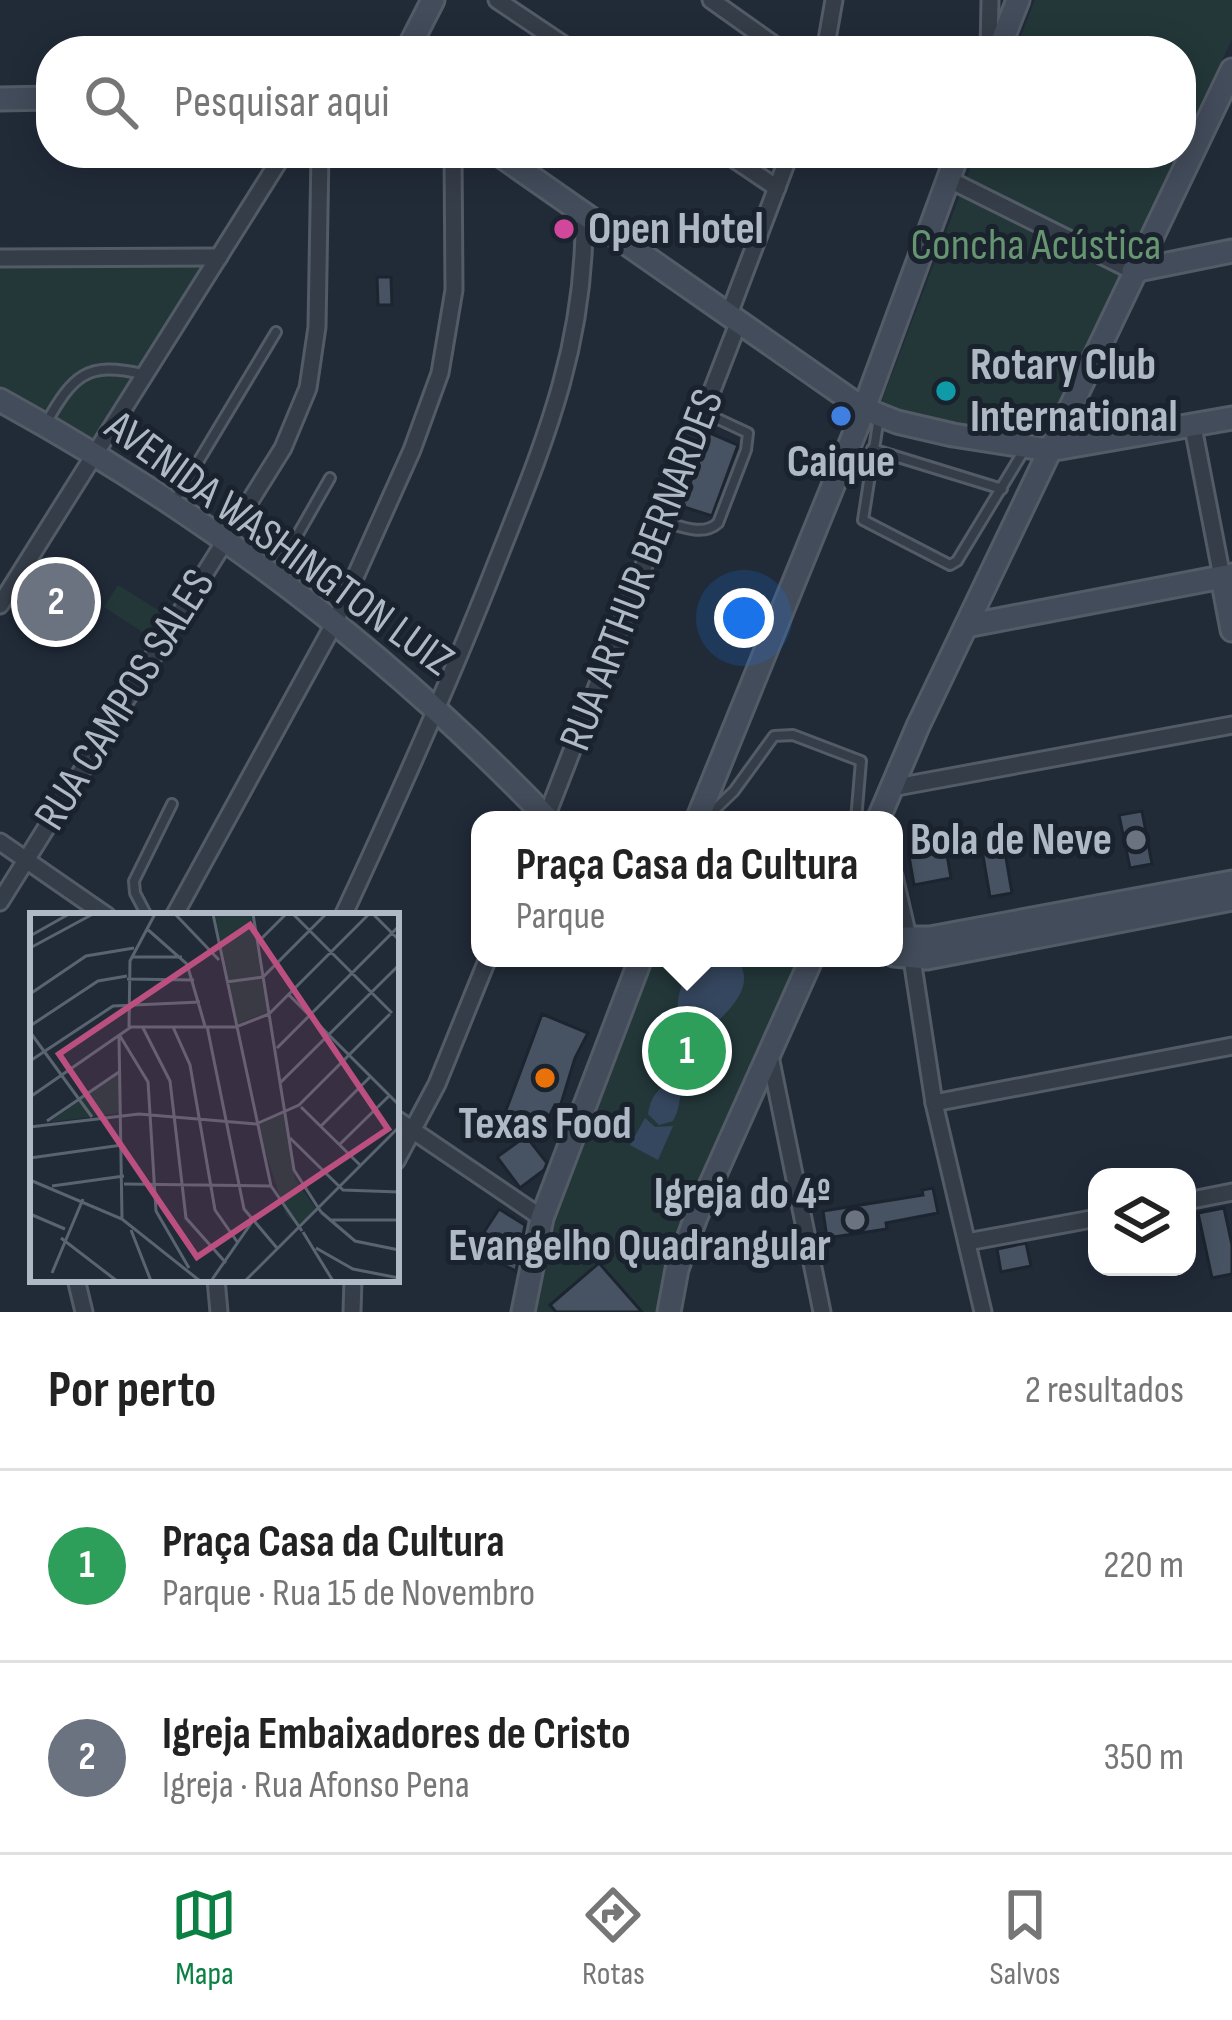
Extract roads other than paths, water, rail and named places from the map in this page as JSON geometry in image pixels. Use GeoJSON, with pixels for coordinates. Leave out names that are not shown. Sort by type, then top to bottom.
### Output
{"type":"FeatureCollection","features":[{"type":"Feature","properties":{"kind":"main road"},"geometry":{"type":"LineString","coordinates":[[415,36],[433,0]]}},
{"type":"Feature","properties":{"kind":"main road"},"geometry":{"type":"LineString","coordinates":[[1004,36],[1018,0]]}},
{"type":"Feature","properties":{"kind":"main road"},"geometry":{"type":"LineString","coordinates":[[1196,151],[1225,96],[1232,70]]}},
{"type":"Feature","properties":{"kind":"main road"},"geometry":{"type":"LineString","coordinates":[[0,99],[36,98]]}},
{"type":"Feature","properties":{"kind":"main road"},"geometry":{"type":"LineString","coordinates":[[519,168],[867,415],[953,436],[1044,444],[1232,418]]}},
{"type":"Feature","properties":{"kind":"main road"},"geometry":{"type":"LineString","coordinates":[[705,811],[867,415],[952,168]]}},
{"type":"Feature","properties":{"kind":"main road"},"geometry":{"type":"LineString","coordinates":[[883,811],[1044,444],[1187,168]]}},
{"type":"Feature","properties":{"kind":"main road"},"geometry":{"type":"LineString","coordinates":[[1133,271],[1232,251]]}},
{"type":"Feature","properties":{"kind":"main road","name":"AVENIDA WASHINGTON LUIZ"},"geometry":{"type":"LineString","coordinates":[[0,400],[173,503],[334,624],[439,709],[539,811]]}},
{"type":"Feature","properties":{"kind":"main road"},"geometry":{"type":"LineString","coordinates":[[965,626],[1227,576],[1232,630]]}},
{"type":"Feature","properties":{"kind":"main road"},"geometry":{"type":"LineString","coordinates":[[903,948],[1232,882]]}},
{"type":"Feature","properties":{"kind":"main road"},"geometry":{"type":"LineString","coordinates":[[903,948],[1232,899]]}},
{"type":"Feature","properties":{"kind":"main road"},"geometry":{"type":"LineString","coordinates":[[524,1312],[542,1218],[637,967]]}},
{"type":"Feature","properties":{"kind":"main road"},"geometry":{"type":"LineString","coordinates":[[669,1312],[677,1269],[696,1216],[808,967]]}},
{"type":"Feature","properties":{"kind":"street"},"geometry":{"type":"LineString","coordinates":[[497,0],[551,36]]}},
{"type":"Feature","properties":{"kind":"street"},"geometry":{"type":"LineString","coordinates":[[711,0],[762,36]]}},
{"type":"Feature","properties":{"kind":"street"},"geometry":{"type":"LineString","coordinates":[[828,36],[834,0]]}},
{"type":"Feature","properties":{"kind":"street"},"geometry":{"type":"LineString","coordinates":[[990,36],[991,0]]}},
{"type":"Feature","properties":{"kind":"street"},"geometry":{"type":"LineString","coordinates":[[3,595],[275,168]]}},
{"type":"Feature","properties":{"kind":"street","name":"RUA CAMPOS SALES"},"geometry":{"type":"LineString","coordinates":[[0,902],[283,448],[308,388],[317,327],[320,168]]}},
{"type":"Feature","properties":{"kind":"street"},"geometry":{"type":"LineString","coordinates":[[176,913],[334,624],[412,451],[440,373],[454,290],[453,168]]}},
{"type":"Feature","properties":{"kind":"street"},"geometry":{"type":"LineString","coordinates":[[747,168],[777,188]]}},
{"type":"Feature","properties":{"kind":"street","name":"RUA ARTHUR BERNARDES"},"geometry":{"type":"LineString","coordinates":[[550,811],[703,412],[784,168]]}},
{"type":"Feature","properties":{"kind":"street"},"geometry":{"type":"LineString","coordinates":[[948,179],[1133,271]]}},
{"type":"Feature","properties":{"kind":"street"},"geometry":{"type":"LineString","coordinates":[[344,913],[439,709],[561,392],[583,284],[584,213]]}},
{"type":"Feature","properties":{"kind":"street"},"geometry":{"type":"LineString","coordinates":[[0,258],[219,256]]}},
{"type":"Feature","properties":{"kind":"street"},"geometry":{"type":"LineString","coordinates":[[1193,427],[1227,576]]}},
{"type":"Feature","properties":{"kind":"street"},"geometry":{"type":"LineString","coordinates":[[891,788],[1232,725]]}},
{"type":"Feature","properties":{"kind":"street"},"geometry":{"type":"LineString","coordinates":[[0,842],[103,913]]}},
{"type":"Feature","properties":{"kind":"street"},"geometry":{"type":"LineString","coordinates":[[903,953],[982,1312]]}},
{"type":"Feature","properties":{"kind":"street"},"geometry":{"type":"LineString","coordinates":[[399,1156],[414,1132],[484,967]]}},
{"type":"Feature","properties":{"kind":"street"},"geometry":{"type":"LineString","coordinates":[[934,1103],[1232,1046]]}},
{"type":"Feature","properties":{"kind":"street"},"geometry":{"type":"LineString","coordinates":[[770,1057],[822,1312]]}},
{"type":"Feature","properties":{"kind":"street"},"geometry":{"type":"LineString","coordinates":[[399,1121],[542,1218]]}},
{"type":"Feature","properties":{"kind":"street"},"geometry":{"type":"LineString","coordinates":[[1196,1199],[1232,1192]]}},
{"type":"Feature","properties":{"kind":"street"},"geometry":{"type":"LineString","coordinates":[[967,1242],[1088,1220]]}},
{"type":"Feature","properties":{"kind":"street"},"geometry":{"type":"LineString","coordinates":[[77,1282],[84,1312]]}},
{"type":"Feature","properties":{"kind":"street"},"geometry":{"type":"LineString","coordinates":[[216,1282],[219,1312]]}},
{"type":"Feature","properties":{"kind":"street"},"geometry":{"type":"LineString","coordinates":[[352,1312],[353,1282]]}},
{"type":"Feature","properties":{"kind":"lane"},"geometry":{"type":"LineString","coordinates":[[173,503],[276,332]]}},
{"type":"Feature","properties":{"kind":"lane"},"geometry":{"type":"LineString","coordinates":[[45,424],[70,384],[83,374],[111,368],[146,375]]}},
{"type":"Feature","properties":{"kind":"lane"},"geometry":{"type":"LineString","coordinates":[[661,521],[711,529],[725,505],[750,439],[742,428],[703,412]]}},
{"type":"Feature","properties":{"kind":"lane"},"geometry":{"type":"LineString","coordinates":[[867,415],[872,449],[863,520],[950,565],[1002,489],[1044,444]]}},
{"type":"Feature","properties":{"kind":"lane"},"geometry":{"type":"LineString","coordinates":[[872,449],[1002,489]]}},
{"type":"Feature","properties":{"kind":"lane"},"geometry":{"type":"LineString","coordinates":[[273,578],[330,478]]}},
{"type":"Feature","properties":{"kind":"lane"},"geometry":{"type":"LineString","coordinates":[[711,811],[734,791],[775,736],[793,735],[861,761],[857,811]]}},
{"type":"Feature","properties":{"kind":"lane"},"geometry":{"type":"LineString","coordinates":[[146,913],[134,881],[172,804]]}},
{"type":"Feature","properties":{"kind":"water"},"geometry":{"type":"Polygon","coordinates":[[[692,967],[740,967],[743,972],[737,998],[686,1057],[673,1121],[659,1125],[648,1114],[654,1096],[670,1077],[684,980],[692,967]]]}},
{"type":"Feature","properties":{"kind":"water"},"geometry":{"type":"Polygon","coordinates":[[[645,1118],[655,1127],[673,1126],[658,1160],[630,1145],[645,1118]]]}},
{"type":"Feature","properties":{"kind":"place","name":"Open Hotel"},"geometry":{"type":"Point","coordinates":[564,229]}},
{"type":"Feature","properties":{"kind":"place","name":"Rotary Club International"},"geometry":{"type":"Point","coordinates":[946,391]}},
{"type":"Feature","properties":{"kind":"place","name":"Caique"},"geometry":{"type":"Point","coordinates":[841,416]}},
{"type":"Feature","properties":{"kind":"place","name":"Igreja Embaixadores de Cristo"},"geometry":{"type":"Point","coordinates":[56,602]}},
{"type":"Feature","properties":{"kind":"place","name":"Bola de Neve"},"geometry":{"type":"Point","coordinates":[1136,840]}},
{"type":"Feature","properties":{"kind":"place","name":"Praça Casa da Cultura"},"geometry":{"type":"Point","coordinates":[687,1051]}},
{"type":"Feature","properties":{"kind":"place","name":"Texas Food"},"geometry":{"type":"Point","coordinates":[545,1078]}},
{"type":"Feature","properties":{"kind":"place","name":"Igreja do 4º Evangelho Quadrangular"},"geometry":{"type":"Point","coordinates":[855,1220]}},
{"type":"Feature","properties":{"kind":"park label","name":"Concha Acústica"},"geometry":{"type":"Point","coordinates":[1036,245]}}]}
